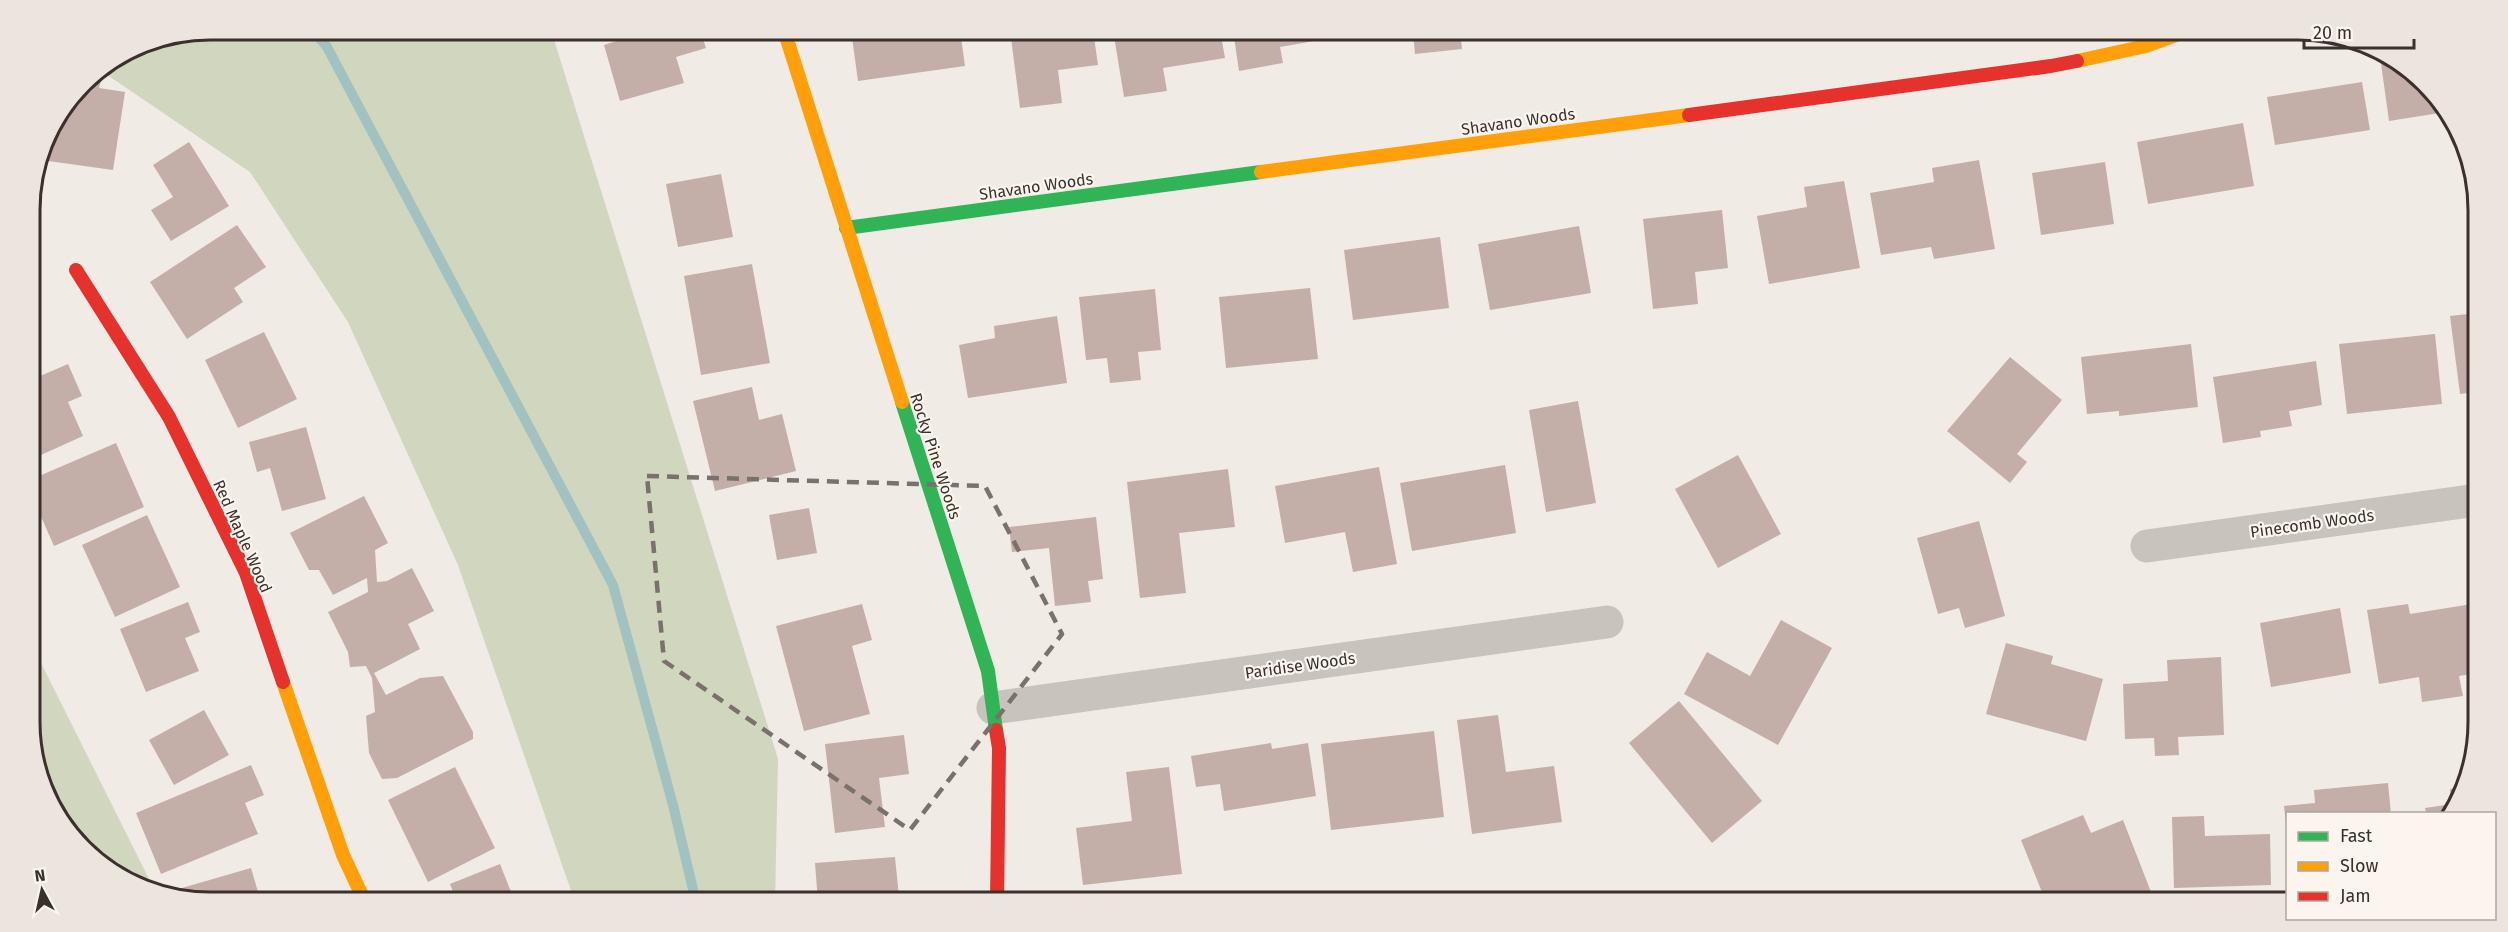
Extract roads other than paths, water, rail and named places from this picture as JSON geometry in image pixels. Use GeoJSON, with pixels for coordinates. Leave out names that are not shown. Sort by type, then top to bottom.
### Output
{"type":"FeatureCollection","features":[{"type":"Feature","properties":{"kind":"street","name":"Rocky Pine Woods"},"geometry":{"type":"LineString","coordinates":[[787,41],[988,671],[999,748],[997,892]]}},
{"type":"Feature","properties":{"kind":"street","name":"Shavano Woods"},"geometry":{"type":"LineString","coordinates":[[846,228],[2051,66],[2160,41]]}},
{"type":"Feature","properties":{"kind":"street","name":"Red Maple Wood"},"geometry":{"type":"LineString","coordinates":[[76,270],[169,417],[246,573],[344,855],[361,892]]}},
{"type":"Feature","properties":{"kind":"street","name":"Pinecomb Woods"},"geometry":{"type":"LineString","coordinates":[[2147,546],[2468,501]]}},
{"type":"Feature","properties":{"kind":"street","name":"Paridise Woods"},"geometry":{"type":"LineString","coordinates":[[993,708],[1608,622]]}},
{"type":"Feature","properties":{"kind":"waterway"},"geometry":{"type":"LineString","coordinates":[[322,41],[613,585],[673,805],[694,892]]}}]}
